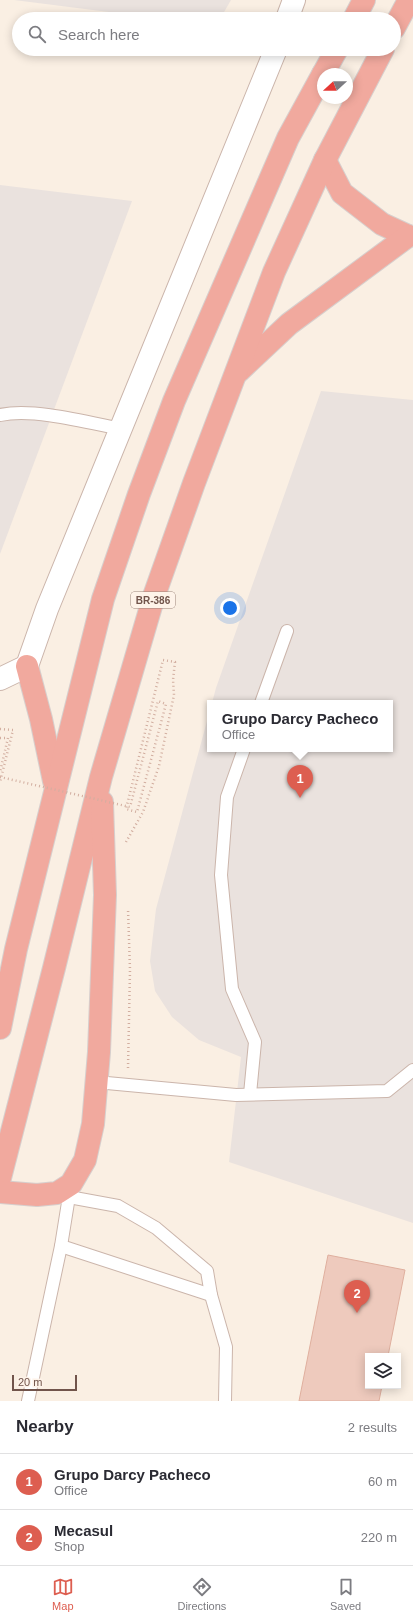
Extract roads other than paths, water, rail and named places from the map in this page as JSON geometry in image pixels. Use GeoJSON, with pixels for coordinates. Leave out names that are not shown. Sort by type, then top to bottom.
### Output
{"type":"FeatureCollection","features":[{"type":"Feature","properties":{"kind":"highway"},"geometry":{"type":"LineString","coordinates":[[358,12],[364,0]]}},
{"type":"Feature","properties":{"kind":"highway"},"geometry":{"type":"LineString","coordinates":[[401,15],[409,0]]}},
{"type":"Feature","properties":{"kind":"highway"},"geometry":{"type":"LineString","coordinates":[[326,68],[333,56]]}},
{"type":"Feature","properties":{"kind":"highway","name":"BR-386"},"geometry":{"type":"LineString","coordinates":[[0,1178],[54,968],[100,777],[154,596],[194,483],[274,272],[325,160],[379,56]]}},
{"type":"Feature","properties":{"kind":"highway"},"geometry":{"type":"LineString","coordinates":[[0,1028],[16,949],[103,599],[139,494],[174,401],[284,146],[317,85]]}},
{"type":"Feature","properties":{"kind":"highway"},"geometry":{"type":"LineString","coordinates":[[236,375],[289,324],[408,236],[382,224],[342,194],[325,160]]}},
{"type":"Feature","properties":{"kind":"highway"},"geometry":{"type":"LineString","coordinates":[[27,666],[41,719],[55,788]]}},
{"type":"Feature","properties":{"kind":"highway"},"geometry":{"type":"LineString","coordinates":[[0,1192],[37,1195],[70,1191],[85,1160],[93,1124],[105,895],[100,777]]}},
{"type":"Feature","properties":{"kind":"street"},"geometry":{"type":"LineString","coordinates":[[290,12],[294,0]]}},
{"type":"Feature","properties":{"kind":"street"},"geometry":{"type":"LineString","coordinates":[[0,679],[27,666],[47,609],[273,56]]}},
{"type":"Feature","properties":{"kind":"lane"},"geometry":{"type":"LineString","coordinates":[[0,415],[13,412],[66,418],[121,429]]}},
{"type":"Feature","properties":{"kind":"lane"},"geometry":{"type":"LineString","coordinates":[[262,700],[287,631]]}},
{"type":"Feature","properties":{"kind":"lane"},"geometry":{"type":"LineString","coordinates":[[243,752],[227,797],[221,875],[232,989],[255,1042],[250,1094]]}},
{"type":"Feature","properties":{"kind":"lane"},"geometry":{"type":"LineString","coordinates":[[96,1082],[236,1095],[387,1090],[413,1070]]}},
{"type":"Feature","properties":{"kind":"lane"},"geometry":{"type":"LineString","coordinates":[[28,1401],[61,1246],[70,1191],[118,1206],[156,1228],[207,1271],[211,1295],[226,1347],[225,1401]]}},
{"type":"Feature","properties":{"kind":"lane"},"geometry":{"type":"LineString","coordinates":[[61,1246],[211,1295]]}},
{"type":"Feature","properties":{"kind":"place","name":"Grupo Darcy Pacheco"},"geometry":{"type":"Point","coordinates":[300,798]}},
{"type":"Feature","properties":{"kind":"place","name":"Mecasul"},"geometry":{"type":"Point","coordinates":[357,1313]}}]}
